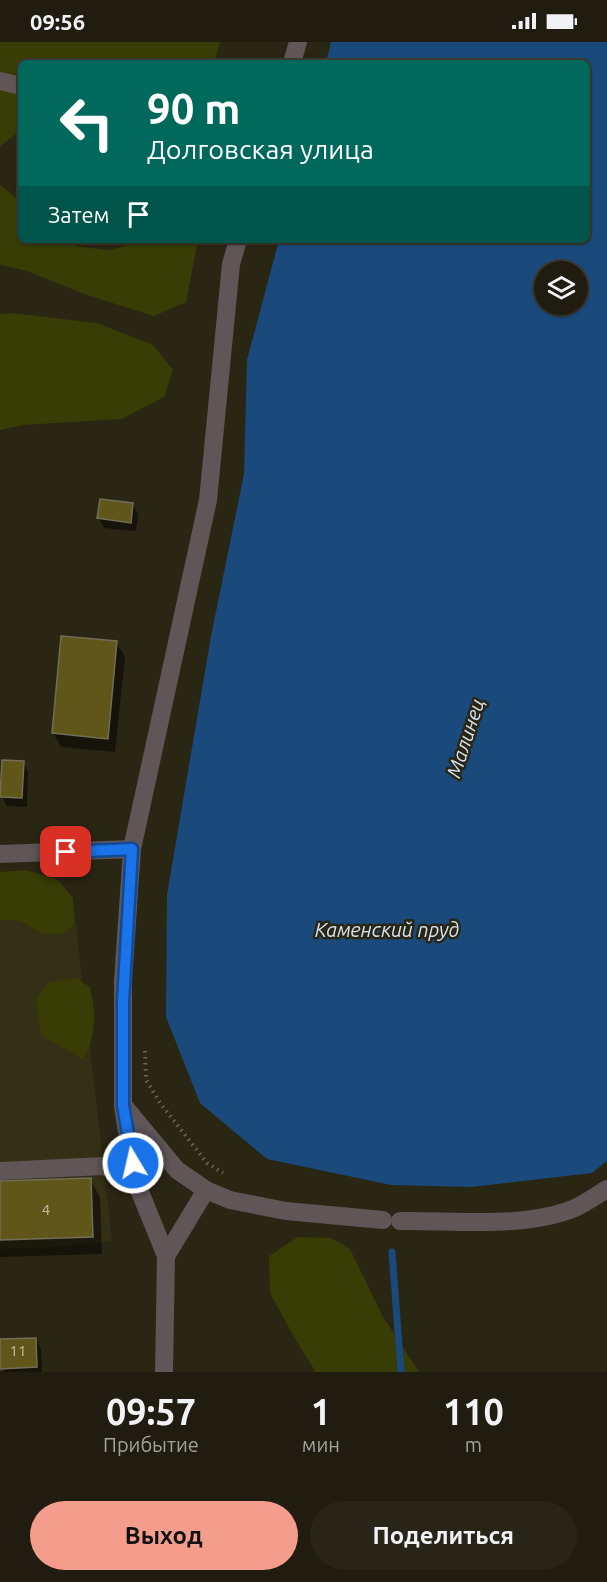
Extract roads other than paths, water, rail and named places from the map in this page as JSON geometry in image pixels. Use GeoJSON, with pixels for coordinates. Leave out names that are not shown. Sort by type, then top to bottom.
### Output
{"type":"FeatureCollection","features":[{"type":"Feature","properties":{"kind":"street"},"geometry":{"type":"LineString","coordinates":[[293,60],[298,42]]}},
{"type":"Feature","properties":{"kind":"street"},"geometry":{"type":"LineString","coordinates":[[0,81],[18,86]]}},
{"type":"Feature","properties":{"kind":"street"},"geometry":{"type":"LineString","coordinates":[[164,1372],[166,1256],[135,1177],[123,1105],[123,981],[132,849],[208,500],[231,264],[237,243]]}},
{"type":"Feature","properties":{"kind":"street"},"geometry":{"type":"LineString","coordinates":[[0,854],[132,849]]}},
{"type":"Feature","properties":{"kind":"street"},"geometry":{"type":"LineString","coordinates":[[123,1105],[177,1170],[206,1190],[230,1200],[286,1211],[392,1221],[494,1222],[548,1215],[576,1207],[607,1189]]}},
{"type":"Feature","properties":{"kind":"street"},"geometry":{"type":"LineString","coordinates":[[0,1171],[103,1166],[135,1177]]}},
{"type":"Feature","properties":{"kind":"street"},"geometry":{"type":"LineString","coordinates":[[166,1256],[206,1190]]}},
{"type":"Feature","properties":{"kind":"water","name":"Каменский пруд"},"geometry":{"type":"Polygon","coordinates":[[[331,42],[607,42],[607,1161],[592,1173],[471,1187],[391,1185],[267,1159],[200,1103],[166,1017],[167,895],[211,636],[244,474],[247,360],[278,243],[590,243],[590,60],[327,60],[331,42]]]}},
{"type":"Feature","properties":{"kind":"waterway"},"geometry":{"type":"LineString","coordinates":[[392,1252],[401,1372]]}},
{"type":"Feature","properties":{"kind":"water label","name":"Малинец"},"geometry":{"type":"Point","coordinates":[465,738]}}]}
